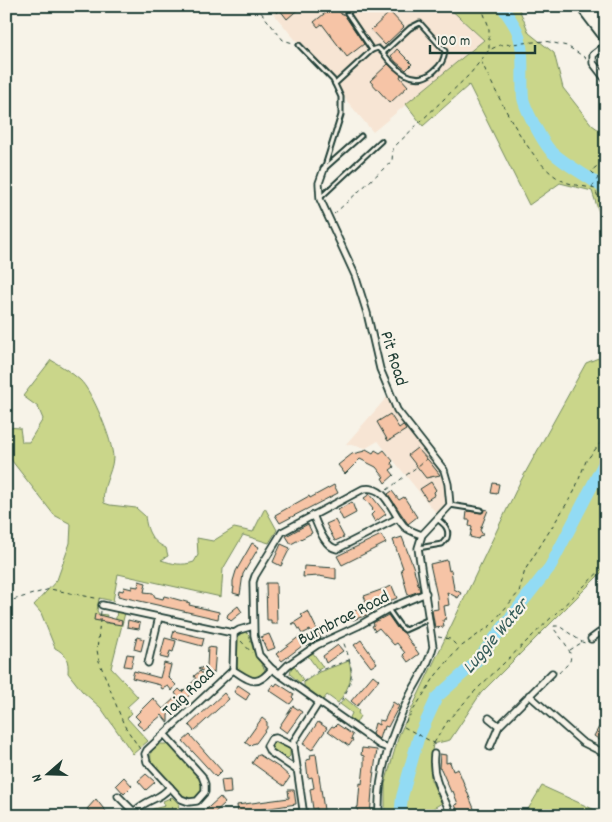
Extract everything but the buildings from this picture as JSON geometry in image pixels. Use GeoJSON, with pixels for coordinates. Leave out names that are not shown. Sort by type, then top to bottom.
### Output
{"type":"FeatureCollection","features":[{"type":"Feature","properties":{"kind":"street"},"geometry":{"type":"LineString","coordinates":[[606,45],[593,55],[593,63],[606,80]]}},
{"type":"Feature","properties":{"kind":"street","name":"Pit Road"},"geometry":{"type":"LineString","coordinates":[[324,169],[319,183],[320,199],[355,276],[367,313],[380,369],[397,410],[444,470],[450,492],[450,505]]}},
{"type":"Feature","properties":{"kind":"street"},"geometry":{"type":"LineString","coordinates":[[388,748],[380,745],[333,713],[272,669],[259,655],[254,642],[253,582],[280,534],[285,529],[363,489],[373,489],[382,493],[398,518],[409,530],[422,535]]}},
{"type":"Feature","properties":{"kind":"street"},"geometry":{"type":"LineString","coordinates":[[378,816],[379,787],[388,748],[397,723],[432,654],[433,647],[426,593],[418,548],[422,535],[450,505]]}},
{"type":"Feature","properties":{"kind":"street"},"geometry":{"type":"LineString","coordinates":[[313,515],[327,544],[337,549],[398,518]]}},
{"type":"Feature","properties":{"kind":"street","name":"Burnbrae Road"},"geometry":{"type":"LineString","coordinates":[[279,674],[309,649],[358,626],[388,609],[426,593]]}},
{"type":"Feature","properties":{"kind":"street"},"geometry":{"type":"LineString","coordinates":[[102,604],[234,633],[253,626]]}},
{"type":"Feature","properties":{"kind":"street"},"geometry":{"type":"LineString","coordinates":[[148,663],[159,617]]}},
{"type":"Feature","properties":{"kind":"street"},"geometry":{"type":"LineString","coordinates":[[591,639],[606,627],[606,622]]}},
{"type":"Feature","properties":{"kind":"street","name":"Taig Road"},"geometry":{"type":"LineString","coordinates":[[164,734],[202,776],[206,784],[204,795],[201,799],[185,802],[168,790],[147,762],[145,754],[146,750],[233,670],[234,633]]}},
{"type":"Feature","properties":{"kind":"street","name":"Taig Road"},"geometry":{"type":"LineString","coordinates":[[233,670],[250,681],[255,682],[262,679],[272,669]]}},
{"type":"Feature","properties":{"kind":"street"},"geometry":{"type":"LineString","coordinates":[[490,747],[499,726],[552,673]]}},
{"type":"Feature","properties":{"kind":"street"},"geometry":{"type":"LineString","coordinates":[[530,695],[582,742],[606,754]]}},
{"type":"Feature","properties":{"kind":"street"},"geometry":{"type":"LineString","coordinates":[[279,816],[304,814],[294,741],[319,702]]}},
{"type":"Feature","properties":{"kind":"street"},"geometry":{"type":"LineString","coordinates":[[490,718],[499,726]]}},
{"type":"Feature","properties":{"kind":"street"},"geometry":{"type":"LineString","coordinates":[[294,747],[276,738],[271,739],[267,746],[270,752],[298,770]]}},
{"type":"Feature","properties":{"kind":"street"},"geometry":{"type":"LineString","coordinates":[[434,754],[433,770],[452,816]]}},
{"type":"Feature","properties":{"kind":"street"},"geometry":{"type":"LineString","coordinates":[[118,796],[136,814],[146,801],[160,796],[168,790]]}},
{"type":"Feature","properties":{"kind":"lane"},"geometry":{"type":"LineString","coordinates":[[355,6],[347,13],[372,50]]}},
{"type":"Feature","properties":{"kind":"lane"},"geometry":{"type":"LineString","coordinates":[[335,84],[372,50],[378,48],[382,53],[397,70],[420,78],[425,78],[440,65],[445,51],[420,22],[410,28],[382,53]]}},
{"type":"Feature","properties":{"kind":"lane"},"geometry":{"type":"LineString","coordinates":[[299,45],[333,80],[341,97],[341,115],[324,169]]}},
{"type":"Feature","properties":{"kind":"lane"},"geometry":{"type":"LineString","coordinates":[[324,169],[361,136]]}},
{"type":"Feature","properties":{"kind":"lane"},"geometry":{"type":"LineString","coordinates":[[320,199],[381,142]]}},
{"type":"Feature","properties":{"kind":"lane"},"geometry":{"type":"LineString","coordinates":[[450,505],[481,510]]}},
{"type":"Feature","properties":{"kind":"lane"},"geometry":{"type":"LineString","coordinates":[[418,548],[442,544],[447,538],[448,529],[437,519]]}},
{"type":"Feature","properties":{"kind":"lane"},"geometry":{"type":"LineString","coordinates":[[388,609],[405,630],[429,619]]}},
{"type":"Feature","properties":{"kind":"path"},"geometry":{"type":"LineString","coordinates":[[256,6],[283,40],[299,45]]}},
{"type":"Feature","properties":{"kind":"path"},"geometry":{"type":"LineString","coordinates":[[481,6],[488,27],[489,50]]}},
{"type":"Feature","properties":{"kind":"path"},"geometry":{"type":"LineString","coordinates":[[328,219],[392,161],[393,148],[470,74],[489,50],[500,45],[527,41],[545,41],[567,46],[593,63]]}},
{"type":"Feature","properties":{"kind":"path"},"geometry":{"type":"LineString","coordinates":[[481,61],[519,133],[538,160],[561,180],[595,188],[606,219]]}},
{"type":"Feature","properties":{"kind":"path"},"geometry":{"type":"LineString","coordinates":[[592,188],[598,178],[591,171],[606,159]]}},
{"type":"Feature","properties":{"kind":"path"},"geometry":{"type":"LineString","coordinates":[[434,743],[403,726],[436,675],[459,648],[490,626],[519,592],[525,570],[574,492],[586,461],[606,436]]}},
{"type":"Feature","properties":{"kind":"path"},"geometry":{"type":"LineString","coordinates":[[382,493],[432,455]]}},
{"type":"Feature","properties":{"kind":"path"},"geometry":{"type":"LineString","coordinates":[[434,754],[434,743],[449,718],[606,565]]}},
{"type":"Feature","properties":{"kind":"path"},"geometry":{"type":"LineString","coordinates":[[6,602],[50,589],[103,600],[97,650],[99,661],[124,725],[145,754]]}},
{"type":"Feature","properties":{"kind":"path"},"geometry":{"type":"LineString","coordinates":[[552,673],[558,673],[570,662],[569,651],[554,629],[554,626],[559,626],[587,645],[591,639]]}},
{"type":"Feature","properties":{"kind":"path"},"geometry":{"type":"LineString","coordinates":[[333,713],[347,692],[352,680],[350,660],[340,633]]}},
{"type":"Feature","properties":{"kind":"path"},"geometry":{"type":"LineString","coordinates":[[441,637],[450,639],[459,648]]}},
{"type":"Feature","properties":{"kind":"path"},"geometry":{"type":"LineString","coordinates":[[234,641],[242,641],[254,655],[259,655]]}},
{"type":"Feature","properties":{"kind":"path"},"geometry":{"type":"LineString","coordinates":[[569,651],[582,642]]}},
{"type":"Feature","properties":{"kind":"path"},"geometry":{"type":"LineString","coordinates":[[297,686],[318,670],[350,660]]}},
{"type":"Feature","properties":{"kind":"path"},"geometry":{"type":"LineString","coordinates":[[168,790],[172,808],[171,816]]}},
{"type":"Feature","properties":{"kind":"shaded area"},"geometry":{"type":"Polygon","coordinates":[[[267,6],[389,6],[390,8],[392,6],[447,6],[484,40],[373,132],[267,6]]]}},
{"type":"Feature","properties":{"kind":"shaded area"},"geometry":{"type":"Polygon","coordinates":[[[387,397],[407,429],[442,472],[448,502],[436,513],[378,441],[366,448],[346,444],[387,397]]]}},
{"type":"Feature","properties":{"kind":"green space"},"geometry":{"type":"Polygon","coordinates":[[[447,6],[516,6],[529,33],[554,53],[563,88],[592,125],[606,135],[606,234],[592,191],[560,183],[529,205],[469,85],[423,126],[406,104],[484,40],[447,6]]]}},
{"type":"Feature","properties":{"kind":"green space"},"geometry":{"type":"Polygon","coordinates":[[[606,355],[606,568],[481,693],[450,740],[433,744],[430,764],[431,780],[442,803],[420,816],[385,816],[385,784],[399,735],[519,484],[586,363],[606,355]]]}},
{"type":"Feature","properties":{"kind":"green space"},"geometry":{"type":"Polygon","coordinates":[[[51,360],[73,374],[85,386],[96,405],[106,429],[113,458],[104,491],[104,503],[136,508],[145,516],[153,539],[166,548],[168,556],[161,560],[178,564],[194,562],[198,555],[197,538],[213,541],[234,528],[253,532],[265,508],[277,530],[269,543],[243,535],[223,569],[221,597],[118,574],[113,601],[99,598],[97,611],[99,614],[107,615],[105,623],[115,624],[117,611],[125,613],[111,668],[138,697],[127,707],[132,713],[127,718],[148,741],[133,754],[101,708],[82,691],[68,673],[66,658],[55,648],[41,613],[34,605],[57,580],[70,543],[71,524],[54,515],[12,461],[6,452],[6,427],[20,428],[22,442],[29,442],[43,419],[38,407],[23,396],[51,360]]]}},
{"type":"Feature","properties":{"kind":"green space"},"geometry":{"type":"Polygon","coordinates":[[[242,632],[246,632],[249,635],[254,652],[265,670],[262,676],[252,677],[237,668],[238,637],[242,632]]]}},
{"type":"Feature","properties":{"kind":"green space"},"geometry":{"type":"Polygon","coordinates":[[[313,653],[323,667],[318,670],[308,656],[313,653]]]}},
{"type":"Feature","properties":{"kind":"green space"},"geometry":{"type":"Polygon","coordinates":[[[349,661],[351,673],[349,683],[338,703],[327,695],[323,700],[304,686],[304,682],[319,672],[349,661]]]}},
{"type":"Feature","properties":{"kind":"green space"},"geometry":{"type":"Polygon","coordinates":[[[294,666],[303,680],[300,683],[290,674],[294,666]]]}},
{"type":"Feature","properties":{"kind":"green space"},"geometry":{"type":"Polygon","coordinates":[[[345,698],[359,710],[360,716],[355,725],[349,720],[352,713],[340,704],[345,698]]]}},
{"type":"Feature","properties":{"kind":"green space"},"geometry":{"type":"Polygon","coordinates":[[[273,741],[278,741],[290,750],[288,758],[280,756],[273,750],[270,745],[273,741]]]}},
{"type":"Feature","properties":{"kind":"green space"},"geometry":{"type":"Polygon","coordinates":[[[159,744],[167,744],[171,747],[200,778],[203,790],[197,797],[193,799],[184,798],[152,763],[151,752],[159,744]]]}},
{"type":"Feature","properties":{"kind":"green space"},"geometry":{"type":"Polygon","coordinates":[[[542,786],[606,815],[606,816],[524,816],[542,786]]]}},
{"type":"Feature","properties":{"kind":"green space"},"geometry":{"type":"Polygon","coordinates":[[[172,797],[179,804],[177,816],[143,815],[143,810],[147,814],[153,809],[165,806],[163,801],[172,797]]]}},
{"type":"Feature","properties":{"kind":"waterway","name":"Luggie Water"},"geometry":{"type":"LineString","coordinates":[[502,6],[518,33],[522,57],[523,98],[540,135],[552,152],[606,190]]}},
{"type":"Feature","properties":{"kind":"waterway","name":"Luggie Water"},"geometry":{"type":"LineString","coordinates":[[400,816],[402,797],[418,739],[437,697],[475,663],[550,567],[606,459]]}},
{"type":"Feature","properties":{"kind":"railway"},"geometry":{"type":"LineString","coordinates":[[574,6],[606,48]]}}]}
